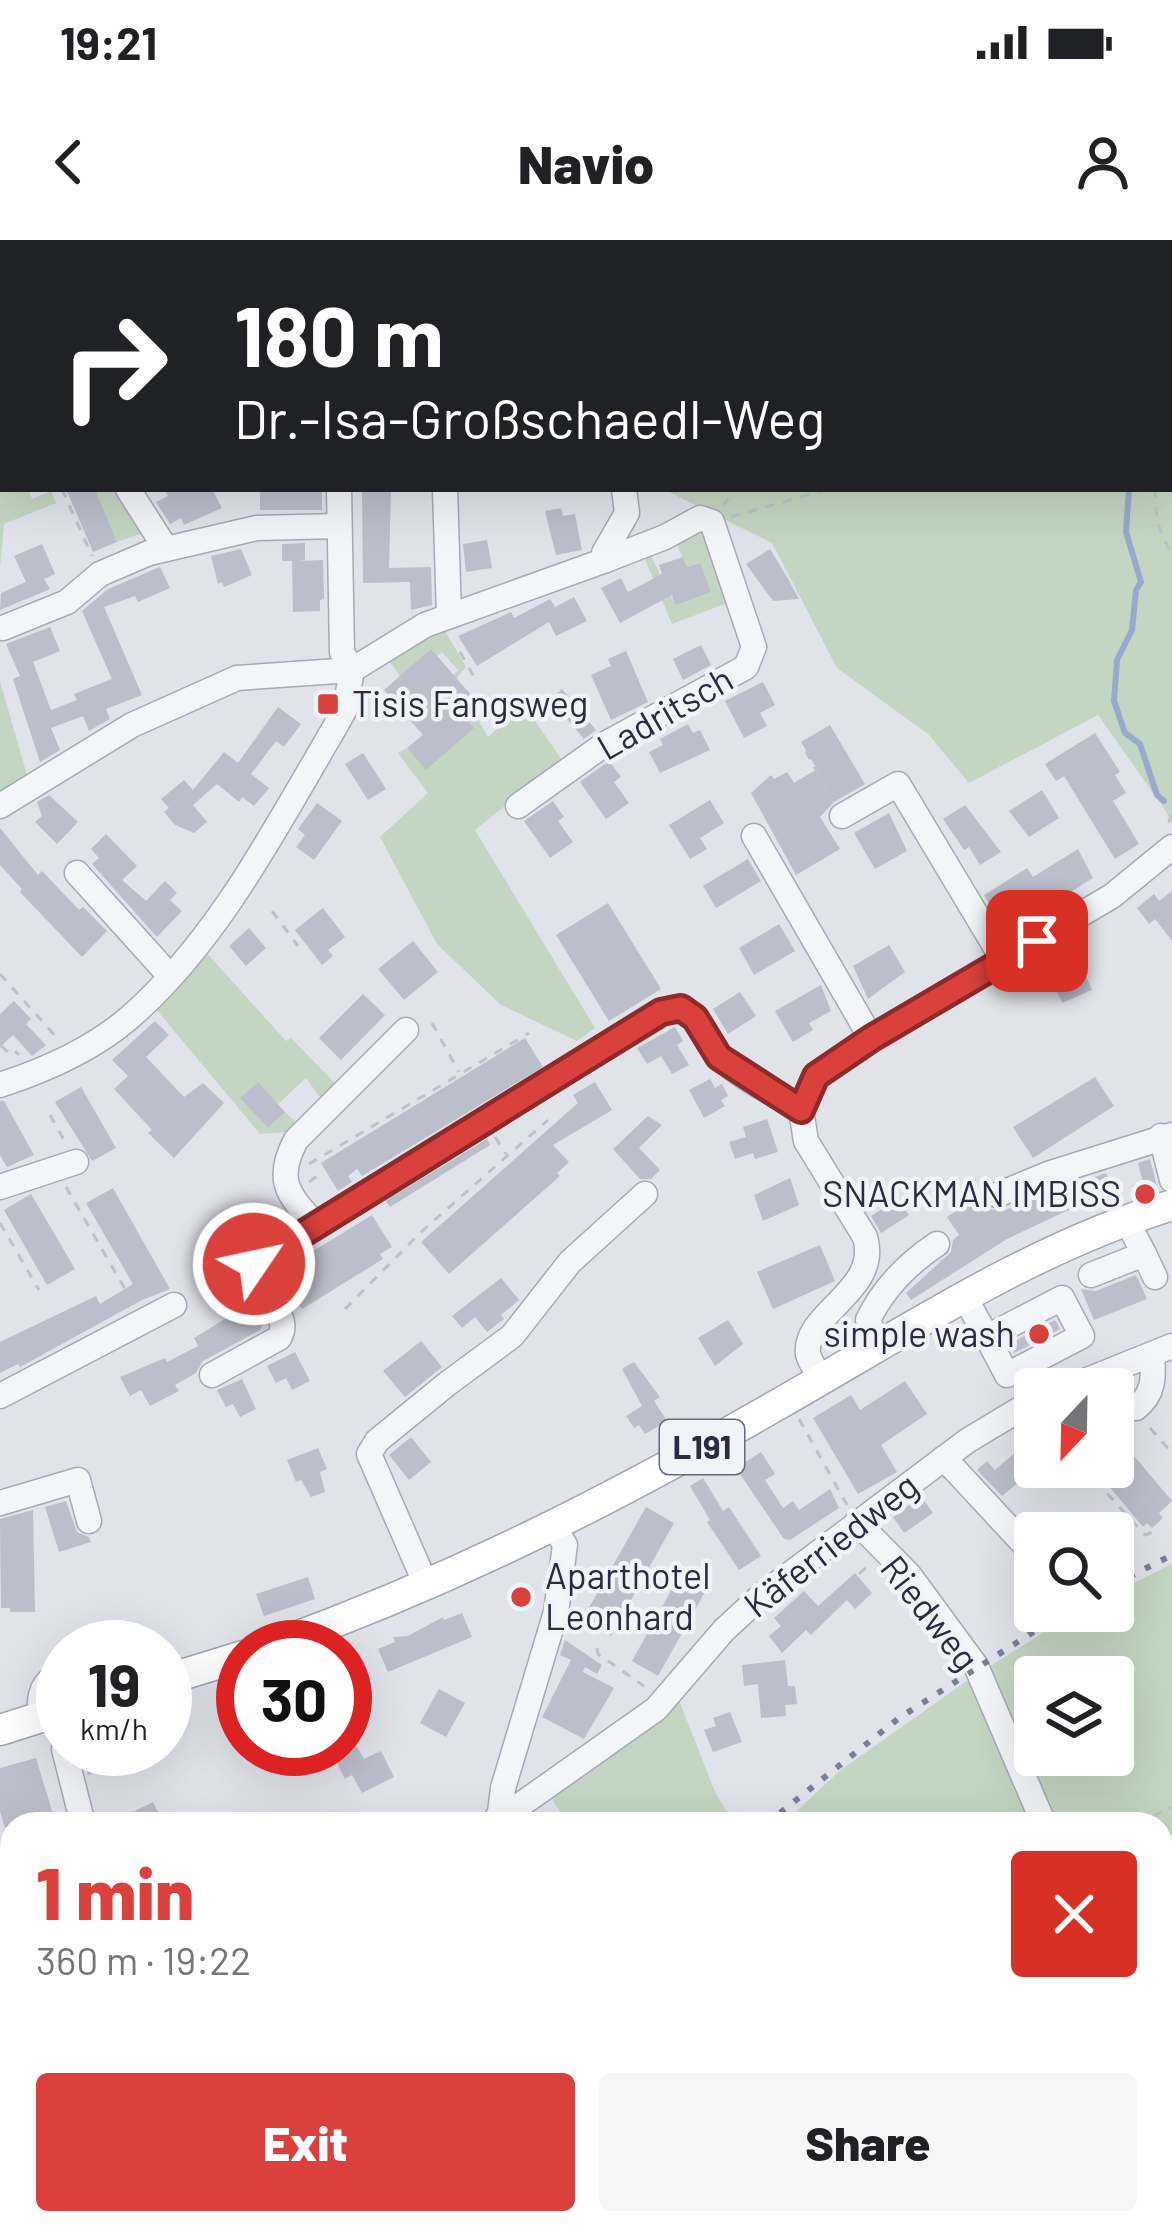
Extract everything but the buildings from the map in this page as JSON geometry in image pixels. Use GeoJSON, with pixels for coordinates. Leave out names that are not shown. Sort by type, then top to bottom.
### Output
{"type":"FeatureCollection","features":[{"type":"Feature","properties":{"kind":"main road","name":"L191"},"geometry":{"type":"LineString","coordinates":[[340,1620],[427,1587],[555,1528],[964,1296],[1126,1220],[1172,1205]]}},
{"type":"Feature","properties":{"kind":"main road"},"geometry":{"type":"LineString","coordinates":[[0,1730],[36,1719]]}},
{"type":"Feature","properties":{"kind":"street"},"geometry":{"type":"LineString","coordinates":[[130,492],[166,549]]}},
{"type":"Feature","properties":{"kind":"street"},"geometry":{"type":"LineString","coordinates":[[0,1085],[73,1056],[101,1039],[127,1020],[170,975],[229,900],[345,709],[352,670],[342,652],[338,492]]}},
{"type":"Feature","properties":{"kind":"street"},"geometry":{"type":"LineString","coordinates":[[445,492],[448,616]]}},
{"type":"Feature","properties":{"kind":"street"},"geometry":{"type":"LineString","coordinates":[[606,560],[604,553],[627,514],[624,492]]}},
{"type":"Feature","properties":{"kind":"street"},"geometry":{"type":"LineString","coordinates":[[0,806],[132,725],[236,678],[352,670],[425,625],[606,560],[700,518],[712,522]]}},
{"type":"Feature","properties":{"kind":"street","name":"Ladritsch"},"geometry":{"type":"LineString","coordinates":[[518,806],[605,744],[746,667],[754,647],[712,522]]}},
{"type":"Feature","properties":{"kind":"street"},"geometry":{"type":"LineString","coordinates":[[3,628],[67,602],[100,574],[166,549],[257,528],[339,526]]}},
{"type":"Feature","properties":{"kind":"street"},"geometry":{"type":"LineString","coordinates":[[842,816],[898,784],[1004,961]]}},
{"type":"Feature","properties":{"kind":"street"},"geometry":{"type":"LineString","coordinates":[[754,836],[872,1038]]}},
{"type":"Feature","properties":{"kind":"street"},"geometry":{"type":"LineString","coordinates":[[821,1380],[808,1357],[812,1335],[866,1269],[870,1253],[865,1237],[806,1142],[801,1110],[816,1076],[1112,896],[1172,847]]}},
{"type":"Feature","properties":{"kind":"street"},"geometry":{"type":"LineString","coordinates":[[77,873],[170,975]]}},
{"type":"Feature","properties":{"kind":"street"},"geometry":{"type":"LineString","coordinates":[[212,1375],[279,1338],[284,1329],[284,1320],[250,1275],[263,1256],[672,1008],[695,1018],[719,1057],[801,1110]]}},
{"type":"Feature","properties":{"kind":"street"},"geometry":{"type":"LineString","coordinates":[[314,1224],[291,1196],[284,1178],[286,1158],[296,1140],[406,1030]]}},
{"type":"Feature","properties":{"kind":"street"},"geometry":{"type":"LineString","coordinates":[[997,1195],[1166,1136],[1172,1180]]}},
{"type":"Feature","properties":{"kind":"street"},"geometry":{"type":"LineString","coordinates":[[0,1187],[66,1166]]}},
{"type":"Feature","properties":{"kind":"street"},"geometry":{"type":"LineString","coordinates":[[427,1587],[369,1454],[432,1396],[512,1336],[570,1262],[645,1194]]}},
{"type":"Feature","properties":{"kind":"street"},"geometry":{"type":"LineString","coordinates":[[1091,1275],[1149,1266],[1126,1220]]}},
{"type":"Feature","properties":{"kind":"street"},"geometry":{"type":"LineString","coordinates":[[878,1345],[868,1320],[879,1298],[911,1262],[937,1244]]}},
{"type":"Feature","properties":{"kind":"street"},"geometry":{"type":"LineString","coordinates":[[964,1296],[1021,1320],[1049,1353]]}},
{"type":"Feature","properties":{"kind":"street"},"geometry":{"type":"LineString","coordinates":[[1062,1298],[1082,1336],[1007,1375],[1021,1320],[1062,1298]]}},
{"type":"Feature","properties":{"kind":"street"},"geometry":{"type":"LineString","coordinates":[[0,1396],[174,1305]]}},
{"type":"Feature","properties":{"kind":"street"},"geometry":{"type":"LineString","coordinates":[[1119,1368],[1162,1351]]}},
{"type":"Feature","properties":{"kind":"street"},"geometry":{"type":"LineString","coordinates":[[1144,1412],[1162,1351]]}},
{"type":"Feature","properties":{"kind":"street","name":"Käferriedweg"},"geometry":{"type":"LineString","coordinates":[[508,1812],[629,1731],[666,1700],[735,1620],[857,1522],[1014,1413]]}},
{"type":"Feature","properties":{"kind":"street","name":"Käferriedweg"},"geometry":{"type":"LineString","coordinates":[[944,1458],[1014,1533]]}},
{"type":"Feature","properties":{"kind":"street"},"geometry":{"type":"LineString","coordinates":[[0,1503],[78,1480],[89,1521]]}},
{"type":"Feature","properties":{"kind":"street","name":"Riedweg"},"geometry":{"type":"LineString","coordinates":[[857,1522],[910,1576],[976,1666],[1038,1812]]}},
{"type":"Feature","properties":{"kind":"street"},"geometry":{"type":"LineString","coordinates":[[498,1812],[556,1612],[565,1544],[555,1528]]}},
{"type":"Feature","properties":{"kind":"street"},"geometry":{"type":"LineString","coordinates":[[70,1776],[80,1812]]}},
{"type":"Feature","properties":{"kind":"path"},"geometry":{"type":"LineString","coordinates":[[63,492],[100,574]]}},
{"type":"Feature","properties":{"kind":"path"},"geometry":{"type":"LineString","coordinates":[[712,522],[817,492]]}},
{"type":"Feature","properties":{"kind":"path"},"geometry":{"type":"LineString","coordinates":[[1155,492],[1157,522],[1172,557]]}},
{"type":"Feature","properties":{"kind":"path"},"geometry":{"type":"LineString","coordinates":[[460,652],[474,677]]}},
{"type":"Feature","properties":{"kind":"path"},"geometry":{"type":"LineString","coordinates":[[806,751],[842,816]]}},
{"type":"Feature","properties":{"kind":"path"},"geometry":{"type":"LineString","coordinates":[[272,911],[298,946]]}},
{"type":"Feature","properties":{"kind":"path"},"geometry":{"type":"LineString","coordinates":[[0,974],[58,1039]]}},
{"type":"Feature","properties":{"kind":"path"},"geometry":{"type":"LineString","coordinates":[[432,1023],[460,1073]]}},
{"type":"Feature","properties":{"kind":"path"},"geometry":{"type":"LineString","coordinates":[[322,1172],[298,1190],[310,1163],[529,1033]]}},
{"type":"Feature","properties":{"kind":"path"},"geometry":{"type":"LineString","coordinates":[[2,1046],[10,1053],[14,1050]]}},
{"type":"Feature","properties":{"kind":"path"},"geometry":{"type":"LineString","coordinates":[[50,1115],[66,1166],[143,1322]]}},
{"type":"Feature","properties":{"kind":"path"},"geometry":{"type":"LineString","coordinates":[[346,1309],[421,1232],[548,1120]]}},
{"type":"Feature","properties":{"kind":"path"},"geometry":{"type":"LineString","coordinates":[[9,1219],[1,1223],[39,1290]]}},
{"type":"Feature","properties":{"kind":"path"},"geometry":{"type":"LineString","coordinates":[[10,1240],[19,1235]]}},
{"type":"Feature","properties":{"kind":"path"},"geometry":{"type":"LineString","coordinates":[[18,1253],[26,1248]]}},
{"type":"Feature","properties":{"kind":"path"},"geometry":{"type":"LineString","coordinates":[[26,1266],[34,1262]]}},
{"type":"Feature","properties":{"kind":"path"},"geometry":{"type":"LineString","coordinates":[[35,1283],[44,1279]]}},
{"type":"Feature","properties":{"kind":"path","name":"Riedweg"},"geometry":{"type":"LineString","coordinates":[[796,1412],[857,1522]]}},
{"type":"Feature","properties":{"kind":"path"},"geometry":{"type":"LineString","coordinates":[[1144,1412],[1148,1426],[1172,1453]]}},
{"type":"Feature","properties":{"kind":"path"},"geometry":{"type":"LineString","coordinates":[[1102,1488],[1145,1535],[1158,1530]]}},
{"type":"Feature","properties":{"kind":"path"},"geometry":{"type":"LineString","coordinates":[[597,1648],[598,1654],[666,1700]]}},
{"type":"Feature","properties":{"kind":"green space"},"geometry":{"type":"Polygon","coordinates":[[[0,492],[29,492],[32,499],[51,492],[56,503],[4,524],[0,567],[0,492]]]}},
{"type":"Feature","properties":{"kind":"green space"},"geometry":{"type":"Polygon","coordinates":[[[96,492],[124,492],[143,533],[117,542],[96,492]]]}},
{"type":"Feature","properties":{"kind":"green space"},"geometry":{"type":"Polygon","coordinates":[[[669,492],[1172,492],[1172,820],[1098,715],[969,783],[928,734],[837,668],[772,543],[669,492]]]}},
{"type":"Feature","properties":{"kind":"green space"},"geometry":{"type":"Polygon","coordinates":[[[696,527],[706,530],[730,602],[672,624],[642,552],[649,552],[675,604],[700,563],[687,567],[674,538],[696,527]]]}},
{"type":"Feature","properties":{"kind":"green space"},"geometry":{"type":"Polygon","coordinates":[[[443,627],[466,667],[455,680],[488,737],[524,705],[562,760],[475,830],[595,1028],[577,1041],[501,1005],[437,944],[380,837],[428,793],[398,753],[407,748],[426,769],[440,688],[458,670],[442,652],[437,656],[432,650],[400,676],[390,662],[418,638],[443,627]]]}},
{"type":"Feature","properties":{"kind":"green space"},"geometry":{"type":"Polygon","coordinates":[[[0,681],[27,775],[0,792],[0,681]]]}},
{"type":"Feature","properties":{"kind":"green space"},"geometry":{"type":"Polygon","coordinates":[[[205,951],[286,1041],[291,1038],[340,1088],[324,1103],[306,1078],[278,1104],[258,1083],[241,1098],[267,1127],[285,1112],[302,1128],[298,1131],[260,1134],[155,1008],[205,951]]]}},
{"type":"Feature","properties":{"kind":"green space"},"geometry":{"type":"Polygon","coordinates":[[[1172,1564],[1172,1812],[796,1812],[838,1772],[1044,1632],[1134,1632],[1134,1583],[1172,1564]]]}},
{"type":"Feature","properties":{"kind":"green space"},"geometry":{"type":"Polygon","coordinates":[[[679,1700],[727,1812],[560,1812],[548,1792],[679,1700]]]}},
{"type":"Feature","properties":{"kind":"waterway"},"geometry":{"type":"LineString","coordinates":[[1129,492],[1126,532],[1141,582],[1132,630],[1117,660],[1114,701],[1125,733],[1140,744],[1157,795],[1164,801]]}},
{"type":"Feature","properties":{"kind":"railway"},"geometry":{"type":"LineString","coordinates":[[1134,1574],[1172,1555]]}},
{"type":"Feature","properties":{"kind":"railway"},"geometry":{"type":"LineString","coordinates":[[781,1812],[899,1718],[1033,1632]]}},
{"type":"Feature","properties":{"kind":"place","name":"Tisis Fangsweg"},"geometry":{"type":"Point","coordinates":[328,704]}},
{"type":"Feature","properties":{"kind":"place","name":"SNACKMAN IMBISS"},"geometry":{"type":"Point","coordinates":[1145,1194]}},
{"type":"Feature","properties":{"kind":"place","name":"simple wash"},"geometry":{"type":"Point","coordinates":[1039,1334]}},
{"type":"Feature","properties":{"kind":"place","name":"Aparthotel Leonhard"},"geometry":{"type":"Point","coordinates":[521,1597]}},
{"type":"Feature","properties":{"kind":"route"},"geometry":{"type":"LineString","coordinates":[[254,1264],[661,1012],[681,1008],[695,1018],[719,1057],[801,1110],[816,1076],[1037,941]]}}]}
